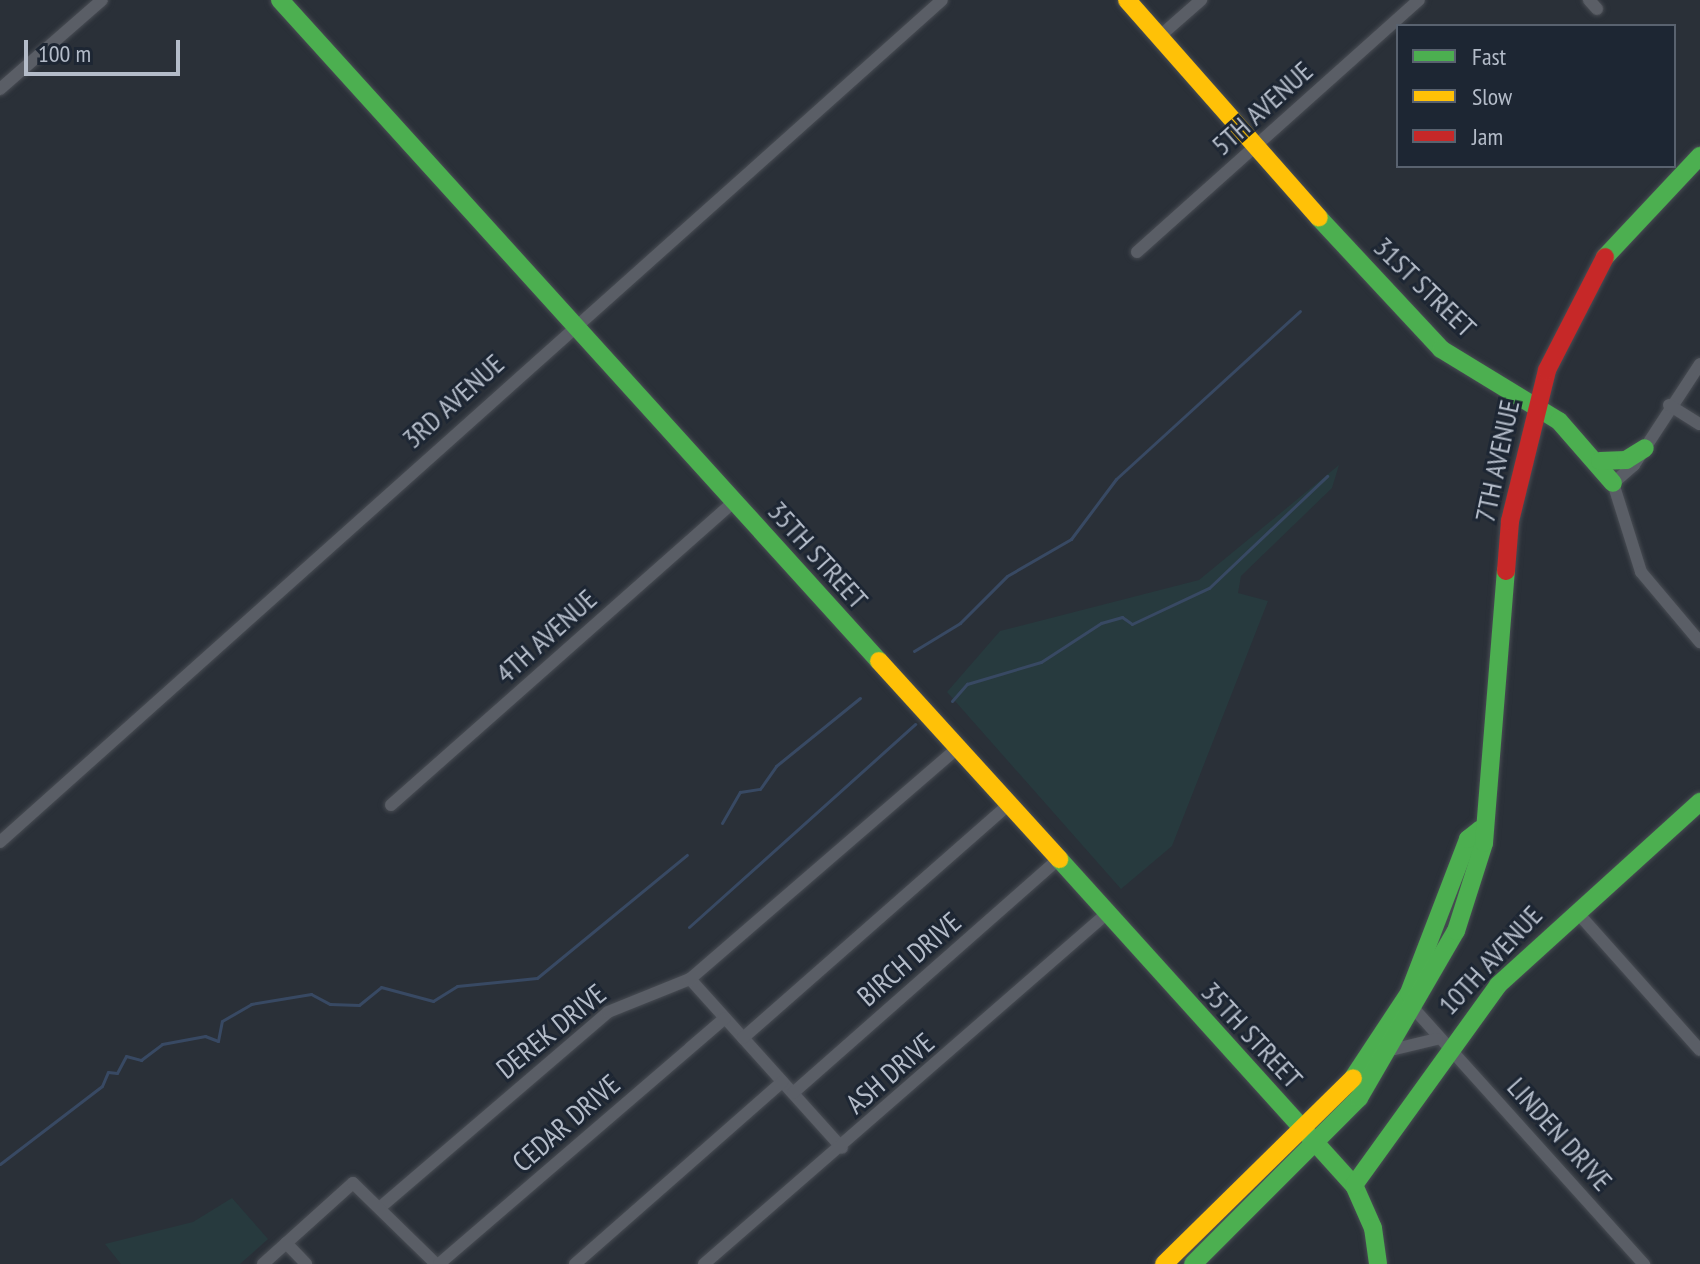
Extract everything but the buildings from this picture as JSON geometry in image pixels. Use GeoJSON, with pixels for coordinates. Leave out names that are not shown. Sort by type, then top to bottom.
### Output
{"type":"FeatureCollection","features":[{"type":"Feature","properties":{"kind":"street"},"geometry":{"type":"LineString","coordinates":[[0,89],[102,0]]}},
{"type":"Feature","properties":{"kind":"street","name":"35TH STREET"},"geometry":{"type":"LineString","coordinates":[[280,0],[1056,861],[1354,1185],[1373,1228],[1378,1264]]}},
{"type":"Feature","properties":{"kind":"street","name":"3RD AVENUE"},"geometry":{"type":"LineString","coordinates":[[0,842],[573,325],[942,0]]}},
{"type":"Feature","properties":{"kind":"street","name":"31ST STREET"},"geometry":{"type":"LineString","coordinates":[[1127,0],[1441,349],[1535,407],[1600,461],[1613,483],[1641,572],[1700,642]]}},
{"type":"Feature","properties":{"kind":"street"},"geometry":{"type":"LineString","coordinates":[[1160,36],[1201,0]]}},
{"type":"Feature","properties":{"kind":"street","name":"5TH AVENUE"},"geometry":{"type":"LineString","coordinates":[[1400,23],[1419,0]]}},
{"type":"Feature","properties":{"kind":"street","name":"5TH AVENUE"},"geometry":{"type":"LineString","coordinates":[[1137,252],[1396,26]]}},
{"type":"Feature","properties":{"kind":"street","name":"7TH AVENUE"},"geometry":{"type":"LineString","coordinates":[[1311,1140],[1392,1050],[1416,1011],[1470,894],[1484,843],[1481,829],[1497,728],[1510,521],[1535,407],[1566,326],[1603,259],[1700,156]]}},
{"type":"Feature","properties":{"kind":"street"},"geometry":{"type":"LineString","coordinates":[[1613,483],[1645,448],[1669,405],[1700,364]]}},
{"type":"Feature","properties":{"kind":"street"},"geometry":{"type":"LineString","coordinates":[[1669,405],[1700,424]]}},
{"type":"Feature","properties":{"kind":"street"},"geometry":{"type":"LineString","coordinates":[[1600,461],[1626,460],[1645,448]]}},
{"type":"Feature","properties":{"kind":"street","name":"4TH AVENUE"},"geometry":{"type":"LineString","coordinates":[[391,805],[733,502]]}},
{"type":"Feature","properties":{"kind":"street","name":"DEREK DRIVE"},"geometry":{"type":"LineString","coordinates":[[383,1205],[608,1012],[690,979],[956,749]]}},
{"type":"Feature","properties":{"kind":"street","name":"10TH AVENUE"},"geometry":{"type":"LineString","coordinates":[[1354,1185],[1443,1043],[1525,956],[1700,802]]}},
{"type":"Feature","properties":{"kind":"street"},"geometry":{"type":"LineString","coordinates":[[743,1038],[1007,806]]}},
{"type":"Feature","properties":{"kind":"street","name":"7TH AVENUE"},"geometry":{"type":"LineString","coordinates":[[1311,1140],[1409,993],[1468,839],[1481,829]]}},
{"type":"Feature","properties":{"kind":"street","name":"BIRCH DRIVE"},"geometry":{"type":"LineString","coordinates":[[793,1093],[1056,861]]}},
{"type":"Feature","properties":{"kind":"street"},"geometry":{"type":"LineString","coordinates":[[1576,911],[1700,1050]]}},
{"type":"Feature","properties":{"kind":"street","name":"ASH DRIVE"},"geometry":{"type":"LineString","coordinates":[[704,1264],[842,1148],[1105,915]]}},
{"type":"Feature","properties":{"kind":"street"},"geometry":{"type":"LineString","coordinates":[[690,979],[842,1148]]}},
{"type":"Feature","properties":{"kind":"street","name":"LINDEN DRIVE"},"geometry":{"type":"LineString","coordinates":[[1416,1011],[1644,1264]]}},
{"type":"Feature","properties":{"kind":"street","name":"CEDAR DRIVE"},"geometry":{"type":"LineString","coordinates":[[438,1264],[725,1018]]}},
{"type":"Feature","properties":{"kind":"street"},"geometry":{"type":"LineString","coordinates":[[1392,1050],[1443,1043]]}},
{"type":"Feature","properties":{"kind":"street"},"geometry":{"type":"LineString","coordinates":[[575,1264],[782,1082]]}},
{"type":"Feature","properties":{"kind":"street"},"geometry":{"type":"LineString","coordinates":[[1164,1264],[1311,1140]]}},
{"type":"Feature","properties":{"kind":"street"},"geometry":{"type":"LineString","coordinates":[[1193,1264],[1311,1140]]}},
{"type":"Feature","properties":{"kind":"street","name":"35TH STREET"},"geometry":{"type":"LineString","coordinates":[[1311,1140],[1323,1168],[1373,1228]]}},
{"type":"Feature","properties":{"kind":"street"},"geometry":{"type":"LineString","coordinates":[[263,1264],[345,1186],[362,1185],[438,1264]]}},
{"type":"Feature","properties":{"kind":"street"},"geometry":{"type":"LineString","coordinates":[[286,1243],[306,1264]]}},
{"type":"Feature","properties":{"kind":"green space"},"geometry":{"type":"Polygon","coordinates":[[[1339,465],[1332,488],[1241,576],[1238,593],[1268,601],[1172,846],[1121,889],[947,692],[1000,631],[1199,580],[1339,465]]]}},
{"type":"Feature","properties":{"kind":"green space"},"geometry":{"type":"Polygon","coordinates":[[[232,1198],[268,1239],[240,1264],[121,1264],[105,1244],[193,1222],[232,1198]]]}},
{"type":"Feature","properties":{"kind":"waterway"},"geometry":{"type":"LineString","coordinates":[[914,651],[960,623],[1007,576],[1071,539],[1116,479],[1300,311]]}},
{"type":"Feature","properties":{"kind":"waterway"},"geometry":{"type":"LineString","coordinates":[[952,701],[967,684],[1041,662],[1101,623],[1122,617],[1132,624],[1209,588],[1327,476]]}},
{"type":"Feature","properties":{"kind":"waterway"},"geometry":{"type":"LineString","coordinates":[[722,823],[740,792],[760,789],[776,766],[860,698]]}},
{"type":"Feature","properties":{"kind":"waterway"},"geometry":{"type":"LineString","coordinates":[[689,927],[915,724]]}},
{"type":"Feature","properties":{"kind":"waterway"},"geometry":{"type":"LineString","coordinates":[[0,1164],[102,1086],[108,1072],[117,1073],[126,1056],[141,1060],[162,1044],[205,1036],[218,1041],[222,1021],[251,1004],[311,994],[330,1004],[359,1005],[381,987],[433,1001],[457,986],[537,978],[687,855]]}},
{"type":"Feature","properties":{"kind":"traffic: fast"},"geometry":{"type":"LineString","coordinates":[[280,0],[879,661]]}},
{"type":"Feature","properties":{"kind":"traffic: fast"},"geometry":{"type":"LineString","coordinates":[[1605,257],[1700,156]]}},
{"type":"Feature","properties":{"kind":"traffic: fast"},"geometry":{"type":"LineString","coordinates":[[1319,218],[1441,349],[1559,421],[1613,483]]}},
{"type":"Feature","properties":{"kind":"traffic: fast"},"geometry":{"type":"LineString","coordinates":[[1600,461],[1626,460],[1645,448]]}},
{"type":"Feature","properties":{"kind":"traffic: fast"},"geometry":{"type":"LineString","coordinates":[[1193,1264],[1359,1098],[1456,931],[1484,843],[1506,571]]}},
{"type":"Feature","properties":{"kind":"traffic: fast"},"geometry":{"type":"LineString","coordinates":[[1354,1185],[1498,985],[1700,802]]}},
{"type":"Feature","properties":{"kind":"traffic: fast"},"geometry":{"type":"LineString","coordinates":[[1353,1078],[1409,993],[1468,839],[1481,829]]}},
{"type":"Feature","properties":{"kind":"traffic: fast"},"geometry":{"type":"LineString","coordinates":[[1059,859],[1354,1185],[1373,1228],[1378,1264]]}},
{"type":"Feature","properties":{"kind":"traffic: slow"},"geometry":{"type":"LineString","coordinates":[[1127,0],[1319,218]]}},
{"type":"Feature","properties":{"kind":"traffic: slow"},"geometry":{"type":"LineString","coordinates":[[879,661],[1059,859]]}},
{"type":"Feature","properties":{"kind":"traffic: slow"},"geometry":{"type":"LineString","coordinates":[[1164,1264],[1353,1078]]}},
{"type":"Feature","properties":{"kind":"traffic: jam"},"geometry":{"type":"LineString","coordinates":[[1506,571],[1510,521],[1547,370],[1605,257]]}}]}
